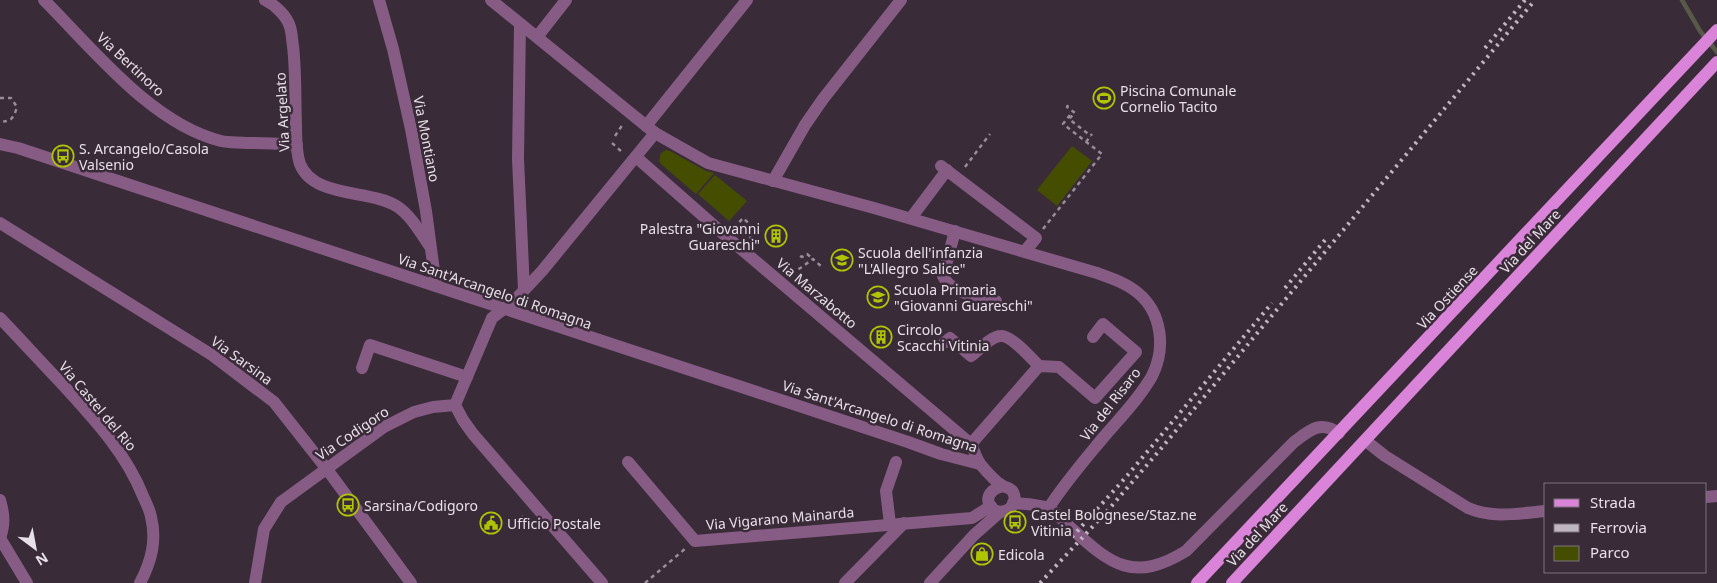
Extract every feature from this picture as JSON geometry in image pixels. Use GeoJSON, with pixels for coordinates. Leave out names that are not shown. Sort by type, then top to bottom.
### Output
{"type":"FeatureCollection","features":[{"type":"Feature","properties":{"kind":"main road","name":"Via Ostiense"},"geometry":{"type":"LineString","coordinates":[[1197,583],[1717,30]]}},
{"type":"Feature","properties":{"kind":"main road","name":"Via del Mare"},"geometry":{"type":"LineString","coordinates":[[1232,583],[1717,62]]}},
{"type":"Feature","properties":{"kind":"street","name":"Via Bertinoro"},"geometry":{"type":"LineString","coordinates":[[44,0],[137,93],[161,112],[186,128],[223,142],[296,145]]}},
{"type":"Feature","properties":{"kind":"street","name":"Via Argelato"},"geometry":{"type":"LineString","coordinates":[[265,0],[281,12],[290,26],[294,55],[296,145],[300,164],[306,173],[313,181],[396,206],[405,213],[429,245]]}},
{"type":"Feature","properties":{"kind":"street","name":"Via Montiano"},"geometry":{"type":"LineString","coordinates":[[379,0],[393,49],[411,129],[426,211],[429,245],[434,265],[436,286]]}},
{"type":"Feature","properties":{"kind":"street","name":"Via del Risaro"},"geometry":{"type":"LineString","coordinates":[[491,0],[651,130],[708,163],[921,218],[955,231],[1097,273],[1128,286],[1146,301],[1155,314],[1160,328],[1158,359],[1152,375],[1134,402],[1071,477],[1048,508]]}},
{"type":"Feature","properties":{"kind":"street"},"geometry":{"type":"LineString","coordinates":[[536,37],[566,0]]}},
{"type":"Feature","properties":{"kind":"street"},"geometry":{"type":"LineString","coordinates":[[602,583],[473,434],[455,405],[492,318],[524,290],[542,271],[636,157],[651,130],[747,0]]}},
{"type":"Feature","properties":{"kind":"street"},"geometry":{"type":"LineString","coordinates":[[772,181],[805,125],[901,0]]}},
{"type":"Feature","properties":{"kind":"street"},"geometry":{"type":"LineString","coordinates":[[520,24],[518,159],[524,290]]}},
{"type":"Feature","properties":{"kind":"street","name":"Via Sant'Arcangelo di Romagna"},"geometry":{"type":"LineString","coordinates":[[0,144],[18,148],[941,454],[980,464]]}},
{"type":"Feature","properties":{"kind":"street","name":"Via Marzabotto"},"geometry":{"type":"LineString","coordinates":[[636,157],[970,444]]}},
{"type":"Feature","properties":{"kind":"street"},"geometry":{"type":"LineString","coordinates":[[921,218],[948,171],[1036,238],[1025,251]]}},
{"type":"Feature","properties":{"kind":"street","name":"Via Sarsina"},"geometry":{"type":"LineString","coordinates":[[0,223],[220,361],[274,402],[326,468],[411,583]]}},
{"type":"Feature","properties":{"kind":"street"},"geometry":{"type":"LineString","coordinates":[[955,231],[942,276],[946,284],[954,289],[996,300]]}},
{"type":"Feature","properties":{"kind":"street","name":"Via Castel del Rio"},"geometry":{"type":"LineString","coordinates":[[0,318],[79,403],[127,463],[151,516],[154,535],[152,554],[140,583]]}},
{"type":"Feature","properties":{"kind":"street"},"geometry":{"type":"LineString","coordinates":[[944,343],[950,338],[971,356],[993,338],[1008,337],[1039,366],[1059,367],[1095,398],[1136,352],[1104,324],[1093,337]]}},
{"type":"Feature","properties":{"kind":"street"},"geometry":{"type":"LineString","coordinates":[[362,368],[370,345],[467,377]]}},
{"type":"Feature","properties":{"kind":"street"},"geometry":{"type":"LineString","coordinates":[[1003,486],[994,488],[989,494],[988,500],[995,509],[1007,511],[1014,500],[1013,492],[1003,486],[980,464],[970,444],[1039,366]]}},
{"type":"Feature","properties":{"kind":"street","name":"Via Codigoro"},"geometry":{"type":"LineString","coordinates":[[255,583],[264,529],[281,502],[362,442],[397,420],[414,412],[433,407],[455,405]]}},
{"type":"Feature","properties":{"kind":"street"},"geometry":{"type":"LineString","coordinates":[[1013,503],[1031,504],[1048,508],[1111,563],[1131,571],[1151,571],[1166,566],[1186,551],[1294,442],[1314,428],[1319,427],[1333,428],[1339,433]]}},
{"type":"Feature","properties":{"kind":"street"},"geometry":{"type":"LineString","coordinates":[[1366,441],[1399,465],[1478,512],[1498,515],[1544,511]]}},
{"type":"Feature","properties":{"kind":"street","name":"Via Vigarano Mainarda"},"geometry":{"type":"LineString","coordinates":[[628,462],[695,541],[972,518],[995,509]]}},
{"type":"Feature","properties":{"kind":"street"},"geometry":{"type":"LineString","coordinates":[[890,524],[886,491],[896,462]]}},
{"type":"Feature","properties":{"kind":"street"},"geometry":{"type":"LineString","coordinates":[[0,500],[5,516],[0,538],[27,583]]}},
{"type":"Feature","properties":{"kind":"street"},"geometry":{"type":"LineString","coordinates":[[930,583],[980,530],[995,509]]}},
{"type":"Feature","properties":{"kind":"street"},"geometry":{"type":"LineString","coordinates":[[972,518],[980,530]]}},
{"type":"Feature","properties":{"kind":"street"},"geometry":{"type":"LineString","coordinates":[[845,583],[904,523]]}},
{"type":"Feature","properties":{"kind":"path"},"geometry":{"type":"LineString","coordinates":[[0,98],[11,98],[17,108],[12,119],[0,121]]}},
{"type":"Feature","properties":{"kind":"path"},"geometry":{"type":"LineString","coordinates":[[1068,105],[1067,107],[1074,113],[1070,119],[1092,135],[1086,142]]}},
{"type":"Feature","properties":{"kind":"path"},"geometry":{"type":"LineString","coordinates":[[1036,238],[1102,154],[1063,124],[1072,111]]}},
{"type":"Feature","properties":{"kind":"path"},"geometry":{"type":"LineString","coordinates":[[615,136],[624,122]]}},
{"type":"Feature","properties":{"kind":"path"},"geometry":{"type":"LineString","coordinates":[[948,171],[990,134]]}},
{"type":"Feature","properties":{"kind":"path"},"geometry":{"type":"LineString","coordinates":[[612,143],[623,152]]}},
{"type":"Feature","properties":{"kind":"path"},"geometry":{"type":"LineString","coordinates":[[734,229],[742,218],[756,230],[750,237],[757,244]]}},
{"type":"Feature","properties":{"kind":"path"},"geometry":{"type":"LineString","coordinates":[[800,256],[802,257],[807,254],[822,267]]}},
{"type":"Feature","properties":{"kind":"path"},"geometry":{"type":"LineString","coordinates":[[786,268],[793,274],[813,259]]}},
{"type":"Feature","properties":{"kind":"path"},"geometry":{"type":"LineString","coordinates":[[645,583],[695,541]]}},
{"type":"Feature","properties":{"kind":"green space"},"geometry":{"type":"Polygon","coordinates":[[[1072,146],[1092,161],[1057,206],[1037,190],[1072,146]]]}},
{"type":"Feature","properties":{"kind":"green space"},"geometry":{"type":"Polygon","coordinates":[[[666,150],[706,171],[714,173],[696,194],[659,161],[661,153],[666,150]]]}},
{"type":"Feature","properties":{"kind":"green space"},"geometry":{"type":"Polygon","coordinates":[[[715,175],[747,201],[729,221],[698,194],[715,175]]]}},
{"type":"Feature","properties":{"kind":"waterway"},"geometry":{"type":"LineString","coordinates":[[1682,0],[1700,31],[1717,52]]}},
{"type":"Feature","properties":{"kind":"railway"},"geometry":{"type":"LineString","coordinates":[[1485,48],[1525,0]]}},
{"type":"Feature","properties":{"kind":"railway"},"geometry":{"type":"LineString","coordinates":[[1040,583],[1109,509],[1159,451],[1535,0]]}},
{"type":"Feature","properties":{"kind":"railway"},"geometry":{"type":"LineString","coordinates":[[1285,288],[1325,240]]}},
{"type":"Feature","properties":{"kind":"railway"},"geometry":{"type":"LineString","coordinates":[[1072,537],[1126,477],[1272,303]]}},
{"type":"Feature","properties":{"kind":"place","name":"Piscina Comunale Cornelio Tacito"},"geometry":{"type":"Point","coordinates":[1104,98]}},
{"type":"Feature","properties":{"kind":"place","name":"S. Arcangelo/Casola Valsenio"},"geometry":{"type":"Point","coordinates":[63,156]}},
{"type":"Feature","properties":{"kind":"place","name":"Palestra \"Giovanni Guareschi\""},"geometry":{"type":"Point","coordinates":[776,236]}},
{"type":"Feature","properties":{"kind":"place","name":"Scuola dell'infanzia \"L'Allegro Salice\""},"geometry":{"type":"Point","coordinates":[842,260]}},
{"type":"Feature","properties":{"kind":"place","name":"Scuola Primaria \"Giovanni Guareschi\""},"geometry":{"type":"Point","coordinates":[878,297]}},
{"type":"Feature","properties":{"kind":"place","name":"Circolo Scacchi Vitinia"},"geometry":{"type":"Point","coordinates":[881,337]}},
{"type":"Feature","properties":{"kind":"place","name":"Sarsina/Codigoro"},"geometry":{"type":"Point","coordinates":[348,505]}},
{"type":"Feature","properties":{"kind":"place","name":"Castel Bolognese/Staz.ne Vitinia"},"geometry":{"type":"Point","coordinates":[1015,522]}},
{"type":"Feature","properties":{"kind":"place","name":"Ufficio Postale"},"geometry":{"type":"Point","coordinates":[491,523]}},
{"type":"Feature","properties":{"kind":"place","name":"Edicola"},"geometry":{"type":"Point","coordinates":[982,554]}}]}
